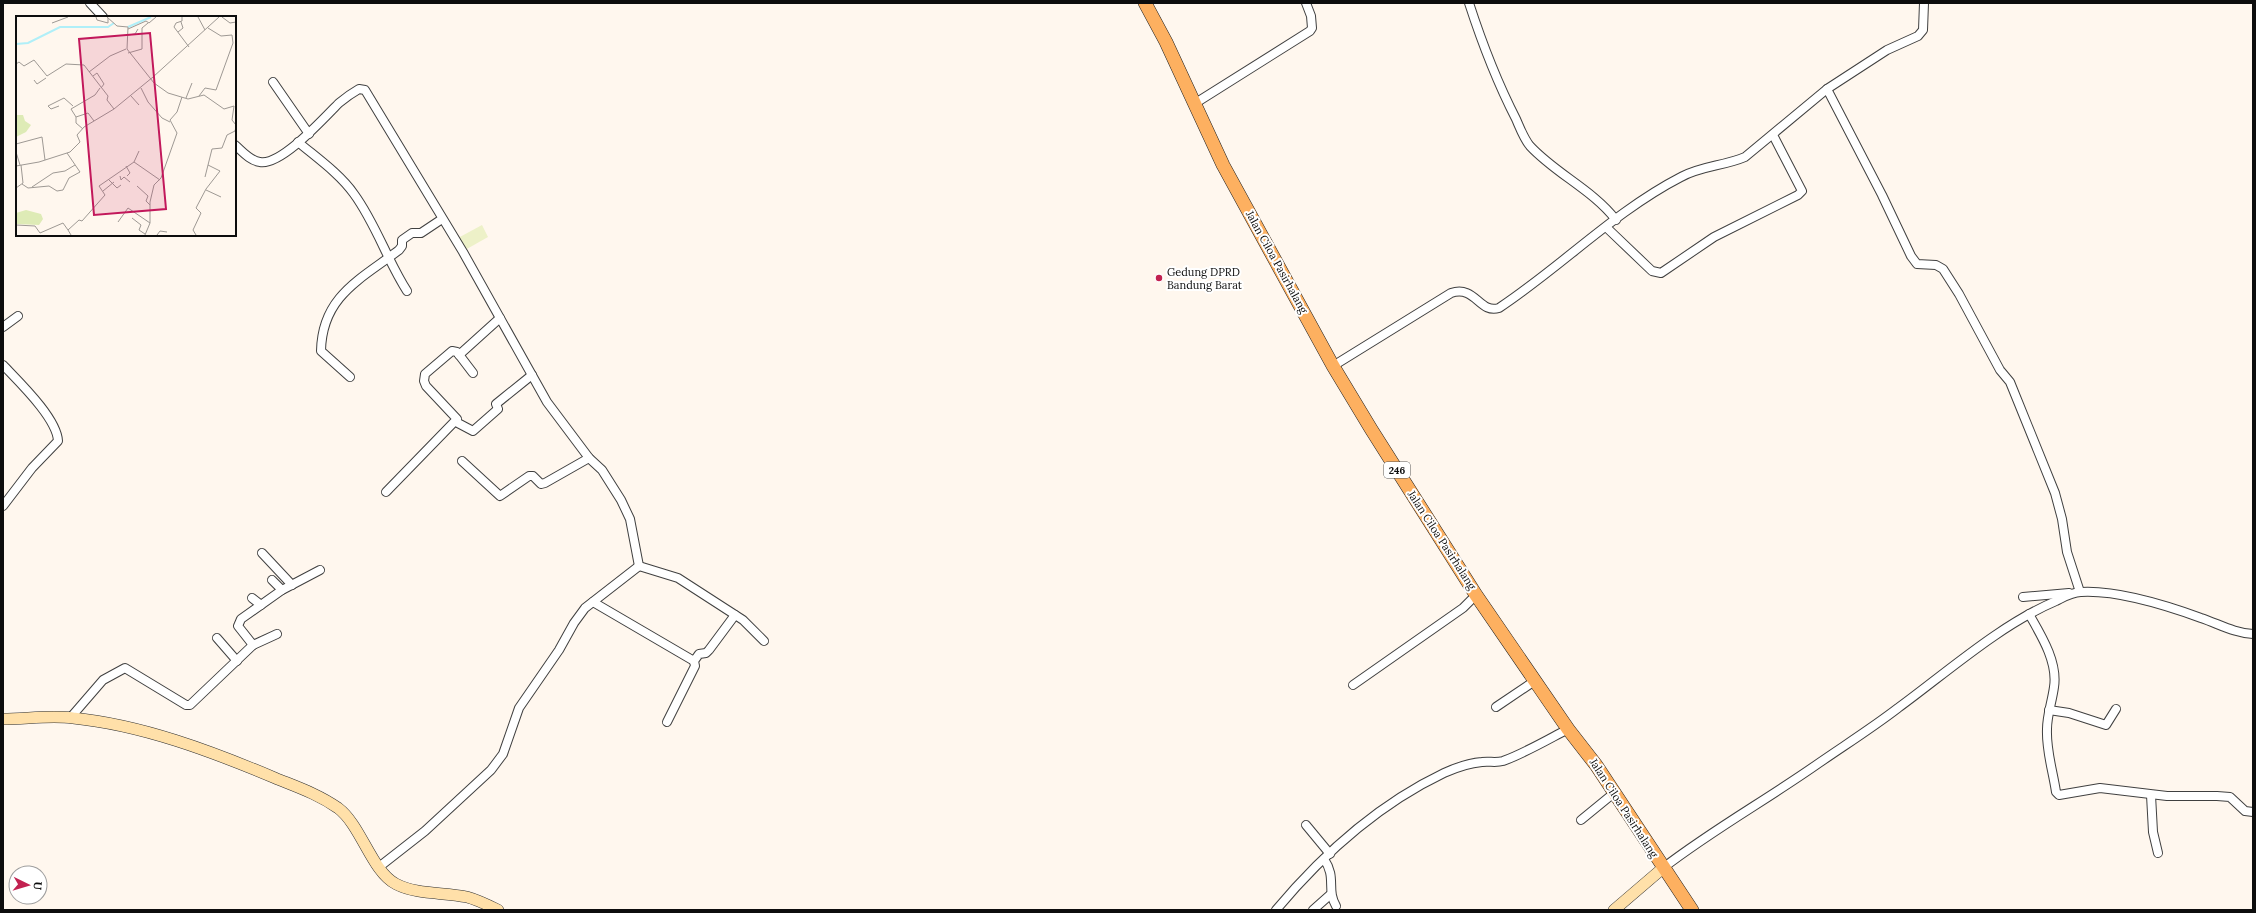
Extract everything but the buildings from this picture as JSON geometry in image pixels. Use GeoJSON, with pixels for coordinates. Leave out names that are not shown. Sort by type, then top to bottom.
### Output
{"type":"FeatureCollection","features":[{"type":"Feature","properties":{"kind":"main road","name":"Jalan Ciloa Pasirhalang"},"geometry":{"type":"LineString","coordinates":[[1145,3],[1166,42],[1223,165],[1333,366],[1476,595],[1536,680],[1568,729],[1596,764],[1692,910]]}},
{"type":"Feature","properties":{"kind":"street"},"geometry":{"type":"LineString","coordinates":[[90,3],[102,16]]}},
{"type":"Feature","properties":{"kind":"street"},"geometry":{"type":"LineString","coordinates":[[1194,104],[1310,31],[1312,28],[1311,16],[1306,3]]}},
{"type":"Feature","properties":{"kind":"street"},"geometry":{"type":"LineString","coordinates":[[1469,3],[1482,42],[1508,104],[1529,144],[1544,160],[1592,196],[1616,220]]}},
{"type":"Feature","properties":{"kind":"street"},"geometry":{"type":"LineString","coordinates":[[1333,366],[1451,293],[1460,290],[1474,296],[1486,308],[1492,310],[1499,308],[1654,193],[1682,176],[1739,160],[1773,135],[1826,89],[1887,50],[1918,36],[1923,30],[1924,3]]}},
{"type":"Feature","properties":{"kind":"street"},"geometry":{"type":"LineString","coordinates":[[273,82],[309,134]]}},
{"type":"Feature","properties":{"kind":"street"},"geometry":{"type":"LineString","coordinates":[[236,146],[253,160],[271,162],[309,134],[340,102],[359,89],[365,90],[442,219],[532,375],[565,428],[589,458],[602,470],[627,512],[639,566]]}},
{"type":"Feature","properties":{"kind":"street"},"geometry":{"type":"LineString","coordinates":[[1826,89],[1882,195],[1911,256],[1917,264],[1936,265],[1942,269],[1959,294],[2000,370],[2010,382],[2055,493],[2062,518],[2066,552],[2080,592]]}},
{"type":"Feature","properties":{"kind":"street"},"geometry":{"type":"LineString","coordinates":[[1607,228],[1652,271],[1661,273],[1714,237],[1798,195],[1802,191],[1773,135]]}},
{"type":"Feature","properties":{"kind":"street"},"geometry":{"type":"LineString","coordinates":[[298,142],[332,171],[354,193],[371,220],[389,258],[408,291]]}},
{"type":"Feature","properties":{"kind":"street"},"geometry":{"type":"LineString","coordinates":[[350,377],[321,351],[330,312],[346,289],[389,258],[402,246],[402,240],[412,233],[421,233],[442,219]]}},
{"type":"Feature","properties":{"kind":"street"},"geometry":{"type":"LineString","coordinates":[[3,327],[18,316]]}},
{"type":"Feature","properties":{"kind":"street"},"geometry":{"type":"LineString","coordinates":[[459,355],[500,318]]}},
{"type":"Feature","properties":{"kind":"street"},"geometry":{"type":"LineString","coordinates":[[386,492],[456,422],[457,418],[426,386],[423,378],[449,352],[457,352],[473,373]]}},
{"type":"Feature","properties":{"kind":"street"},"geometry":{"type":"LineString","coordinates":[[3,364],[48,418],[57,434],[58,441],[32,468],[3,506]]}},
{"type":"Feature","properties":{"kind":"street"},"geometry":{"type":"LineString","coordinates":[[456,422],[473,430],[498,409],[496,404],[532,375]]}},
{"type":"Feature","properties":{"kind":"street"},"geometry":{"type":"LineString","coordinates":[[462,460],[502,496],[529,476],[533,476],[541,484],[545,483],[589,458]]}},
{"type":"Feature","properties":{"kind":"street"},"geometry":{"type":"LineString","coordinates":[[262,553],[292,585]]}},
{"type":"Feature","properties":{"kind":"street"},"geometry":{"type":"LineString","coordinates":[[379,867],[425,831],[491,770],[503,754],[523,702],[559,650],[574,623],[585,608],[639,566]]}},
{"type":"Feature","properties":{"kind":"street"},"geometry":{"type":"LineString","coordinates":[[639,566],[678,578],[749,625],[764,641]]}},
{"type":"Feature","properties":{"kind":"street"},"geometry":{"type":"LineString","coordinates":[[253,645],[238,624],[241,619],[282,590],[320,570]]}},
{"type":"Feature","properties":{"kind":"street"},"geometry":{"type":"LineString","coordinates":[[272,580],[282,590]]}},
{"type":"Feature","properties":{"kind":"street"},"geometry":{"type":"LineString","coordinates":[[2023,597],[2064,592],[2072,594]]}},
{"type":"Feature","properties":{"kind":"street"},"geometry":{"type":"LineString","coordinates":[[1614,910],[1686,850],[1824,760],[1896,710],[1970,654],[2029,614],[2072,594],[2080,592],[2103,593],[2159,604],[2202,618],[2233,631],[2253,634]]}},
{"type":"Feature","properties":{"kind":"street"},"geometry":{"type":"LineString","coordinates":[[1353,685],[1463,608],[1476,595]]}},
{"type":"Feature","properties":{"kind":"street"},"geometry":{"type":"LineString","coordinates":[[252,598],[261,605]]}},
{"type":"Feature","properties":{"kind":"street"},"geometry":{"type":"LineString","coordinates":[[593,602],[694,661]]}},
{"type":"Feature","properties":{"kind":"street"},"geometry":{"type":"LineString","coordinates":[[2029,614],[2043,640],[2053,666],[2054,687],[2049,710],[2048,749],[2056,792],[2059,795],[2100,788],[2151,795],[2230,797],[2245,811],[2253,812]]}},
{"type":"Feature","properties":{"kind":"street"},"geometry":{"type":"LineString","coordinates":[[667,722],[695,666],[694,661],[699,654],[706,653],[709,650],[735,615]]}},
{"type":"Feature","properties":{"kind":"street"},"geometry":{"type":"LineString","coordinates":[[71,717],[104,680],[125,668],[180,702],[190,705],[253,645],[277,634]]}},
{"type":"Feature","properties":{"kind":"street"},"geometry":{"type":"LineString","coordinates":[[217,638],[237,661]]}},
{"type":"Feature","properties":{"kind":"street"},"geometry":{"type":"LineString","coordinates":[[1496,707],[1536,680]]}},
{"type":"Feature","properties":{"kind":"street"},"geometry":{"type":"LineString","coordinates":[[2049,710],[2069,713],[2106,726],[2116,709]]}},
{"type":"Feature","properties":{"kind":"street"},"geometry":{"type":"LineString","coordinates":[[3,720],[71,717],[111,723],[208,751],[318,795],[339,809],[348,819],[379,867],[390,881],[404,888],[467,897],[498,910]]}},
{"type":"Feature","properties":{"kind":"street"},"geometry":{"type":"LineString","coordinates":[[1276,910],[1327,856],[1382,809],[1445,772],[1482,762],[1504,760],[1568,729]]}},
{"type":"Feature","properties":{"kind":"street"},"geometry":{"type":"LineString","coordinates":[[1581,820],[1614,793]]}},
{"type":"Feature","properties":{"kind":"street"},"geometry":{"type":"LineString","coordinates":[[2151,795],[2153,832],[2158,853]]}},
{"type":"Feature","properties":{"kind":"street"},"geometry":{"type":"LineString","coordinates":[[1306,825],[1327,856],[1332,875],[1331,894],[1336,906]]}},
{"type":"Feature","properties":{"kind":"street"},"geometry":{"type":"LineString","coordinates":[[1313,910],[1331,894]]}},
{"type":"Feature","properties":{"kind":"green space"},"geometry":{"type":"Polygon","coordinates":[[[482,225],[488,237],[465,250],[458,238],[482,225]]]}},
{"type":"Feature","properties":{"kind":"place","name":"Gedung DPRD Bandung Barat"},"geometry":{"type":"Point","coordinates":[1159,278]}}]}
